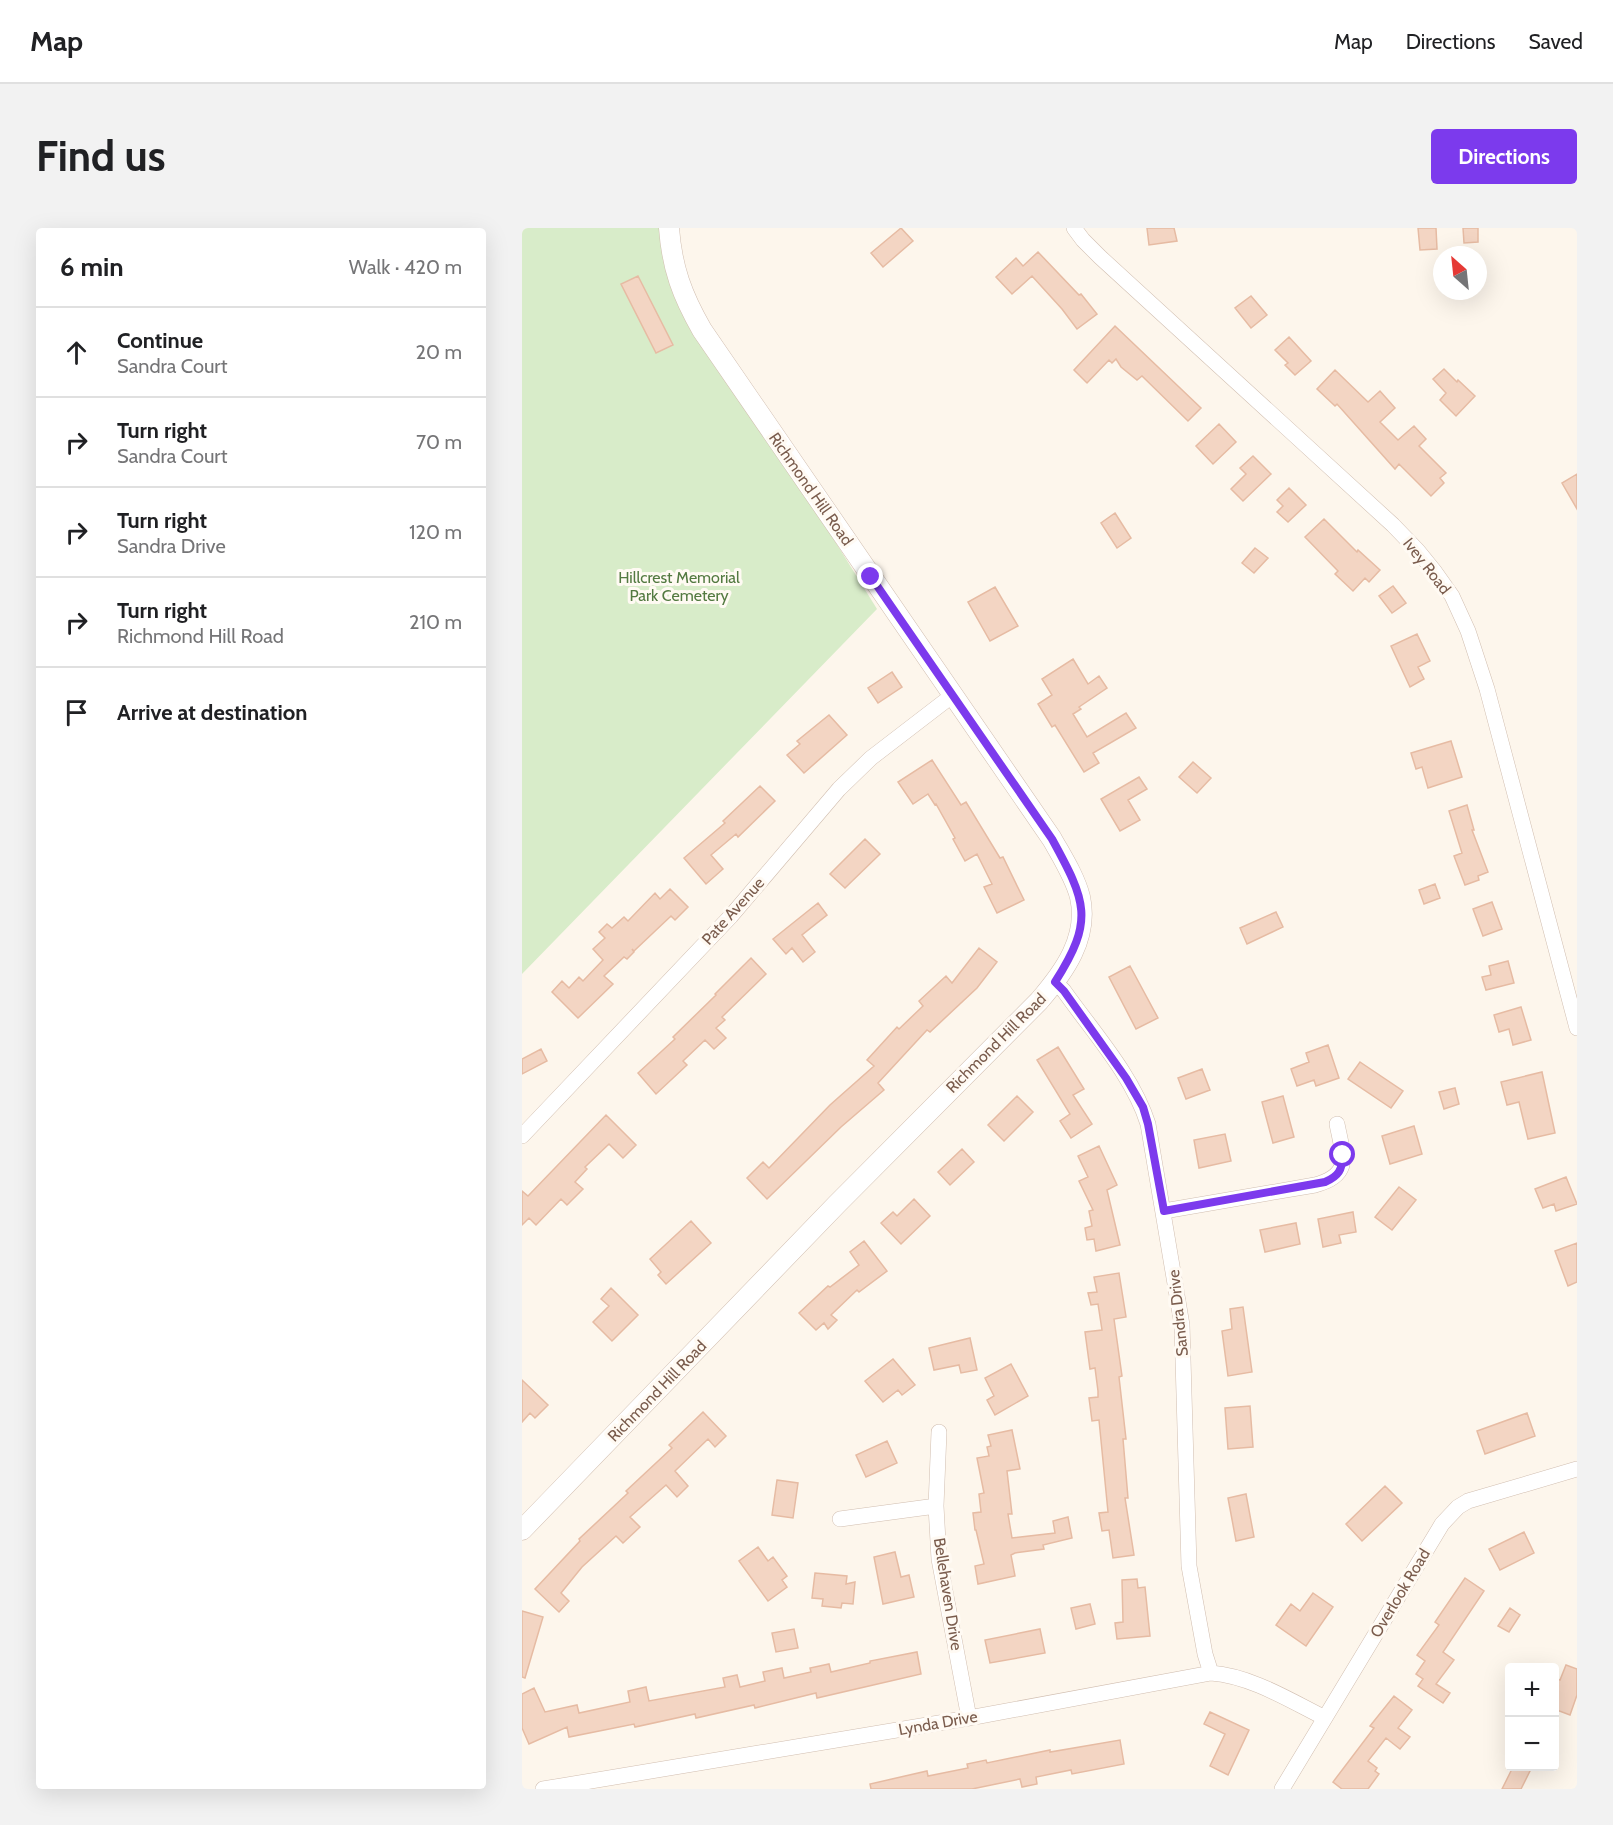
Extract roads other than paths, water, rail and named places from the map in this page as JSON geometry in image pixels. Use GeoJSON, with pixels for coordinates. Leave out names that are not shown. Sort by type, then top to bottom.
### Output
{"type":"FeatureCollection","features":[{"type":"Feature","properties":{"kind":"street","name":"Richmond Hill Road"},"geometry":{"type":"LineString","coordinates":[[522,1530],[1055,982],[1068,962],[1081,932],[1080,896],[1052,839],[702,330],[688,306],[676,277],[672,262],[669,228]]}},
{"type":"Feature","properties":{"kind":"street","name":"Ivey Road"},"geometry":{"type":"LineString","coordinates":[[1074,228],[1100,257],[1393,525],[1418,551],[1452,596],[1468,631],[1487,688],[1577,1028]]}},
{"type":"Feature","properties":{"kind":"street","name":"Pate Avenue"},"geometry":{"type":"LineString","coordinates":[[522,1136],[730,916],[839,789],[871,758],[953,695]]}},
{"type":"Feature","properties":{"kind":"street","name":"Sandra Drive"},"geometry":{"type":"LineString","coordinates":[[1055,982],[1064,991],[1126,1078],[1143,1107],[1148,1124],[1182,1325],[1189,1566],[1205,1653],[1211,1673]]}},
{"type":"Feature","properties":{"kind":"street"},"geometry":{"type":"LineString","coordinates":[[1164,1211],[1315,1185],[1333,1179],[1343,1167],[1337,1124]]}},
{"type":"Feature","properties":{"kind":"street","name":"Bellehaven Drive"},"geometry":{"type":"LineString","coordinates":[[939,1432],[936,1506],[939,1558],[969,1718]]}},
{"type":"Feature","properties":{"kind":"street","name":"Overlook Road"},"geometry":{"type":"LineString","coordinates":[[1282,1789],[1442,1524],[1458,1507],[1481,1496],[1577,1469]]}},
{"type":"Feature","properties":{"kind":"street"},"geometry":{"type":"LineString","coordinates":[[840,1519],[936,1506]]}},
{"type":"Feature","properties":{"kind":"street","name":"Lynda Drive"},"geometry":{"type":"LineString","coordinates":[[543,1789],[969,1718],[1211,1673],[1233,1676],[1250,1682],[1325,1718]]}},
{"type":"Feature","properties":{"kind":"park label","name":"Hillcrest Memorial Park Cemetery"},"geometry":{"type":"Point","coordinates":[679,586]}}]}
